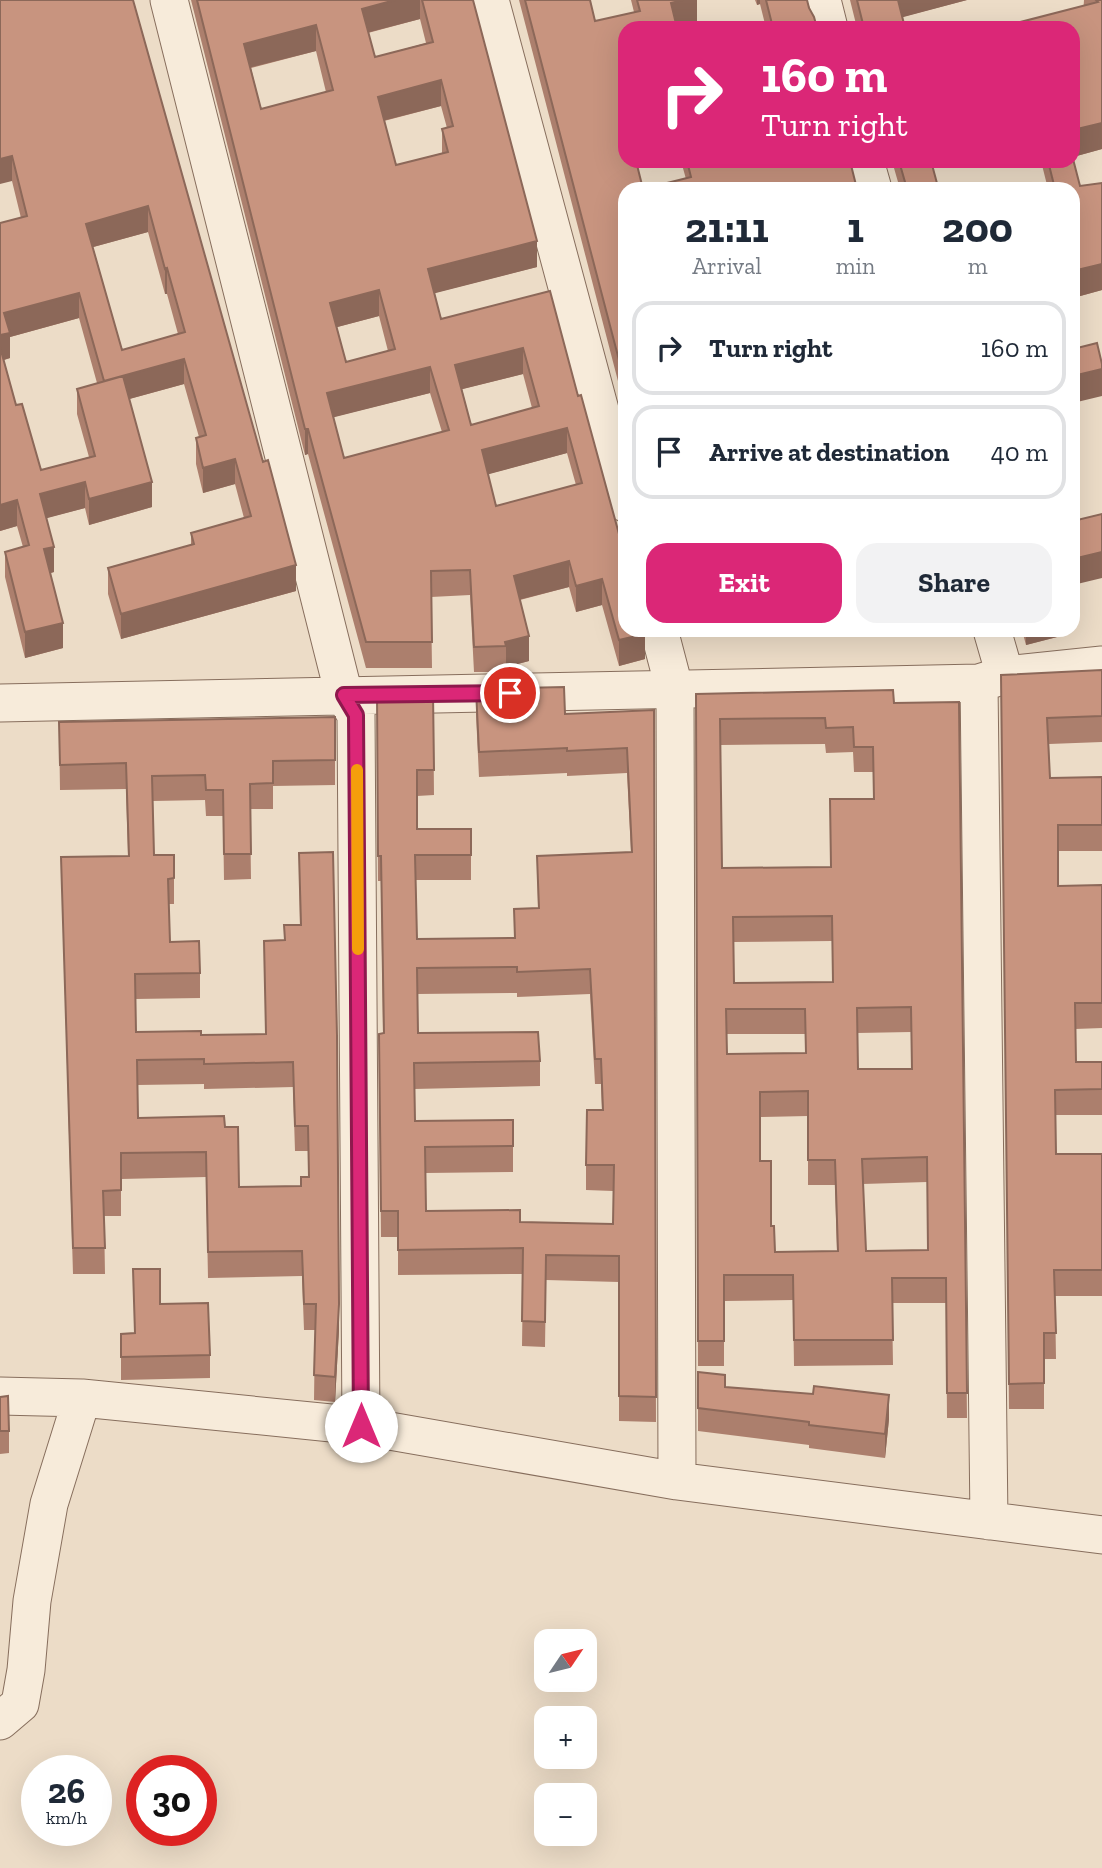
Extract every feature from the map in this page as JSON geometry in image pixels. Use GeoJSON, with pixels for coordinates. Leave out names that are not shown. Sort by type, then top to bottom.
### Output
{"type":"FeatureCollection","features":[{"type":"Feature","properties":{"kind":"street"},"geometry":{"type":"LineString","coordinates":[[169,0],[344,695],[356,715],[361,1426]]}},
{"type":"Feature","properties":{"kind":"street"},"geometry":{"type":"LineString","coordinates":[[490,0],[618,477]]}},
{"type":"Feature","properties":{"kind":"street"},"geometry":{"type":"LineString","coordinates":[[822,0],[827,21]]}},
{"type":"Feature","properties":{"kind":"street"},"geometry":{"type":"LineString","coordinates":[[661,637],[675,691],[677,1481]]}},
{"type":"Feature","properties":{"kind":"street"},"geometry":{"type":"LineString","coordinates":[[989,1521],[992,637]]}},
{"type":"Feature","properties":{"kind":"street"},"geometry":{"type":"LineString","coordinates":[[0,703],[675,691],[992,679],[1102,665]]}},
{"type":"Feature","properties":{"kind":"street"},"geometry":{"type":"LineString","coordinates":[[0,1396],[82,1398],[361,1426],[677,1481],[1102,1535]]}},
{"type":"Feature","properties":{"kind":"street"},"geometry":{"type":"LineString","coordinates":[[0,1721],[20,1704],[32,1601],[50,1504],[82,1398]]}},
{"type":"Feature","properties":{"kind":"building"},"geometry":{"type":"Polygon","coordinates":[[[0,0],[133,0],[263,462],[268,460],[296,565],[121,614],[108,568],[194,544],[191,533],[251,516],[235,459],[203,468],[196,438],[206,435],[184,359],[104,381],[79,293],[4,313],[10,333],[0,335],[0,223],[27,216],[12,156],[0,159],[0,0]],[[148,206],[86,224],[122,350],[185,332],[167,268],[165,269],[148,206]]]}},
{"type":"Feature","properties":{"kind":"building"},"geometry":{"type":"Polygon","coordinates":[[[197,0],[395,0],[362,9],[375,57],[433,42],[422,0],[473,0],[537,241],[428,269],[441,319],[550,291],[618,530],[618,636],[602,579],[576,586],[569,561],[514,576],[529,636],[505,642],[506,646],[474,647],[470,570],[431,571],[432,642],[366,642],[308,429],[305,429],[197,0]],[[316,25],[244,44],[261,109],[333,90],[316,25]],[[441,80],[378,97],[396,165],[448,152],[442,129],[453,126],[441,80]],[[379,290],[330,303],[346,362],[395,349],[379,290]],[[523,348],[455,365],[471,425],[539,406],[523,348]],[[430,367],[327,393],[344,458],[449,430],[430,367]],[[567,428],[482,450],[496,506],[582,483],[567,428]]]}},
{"type":"Feature","properties":{"kind":"building"},"geometry":{"type":"Polygon","coordinates":[[[525,0],[590,0],[595,21],[640,11],[637,0],[683,0],[671,3],[675,21],[618,21],[618,168],[638,168],[641,182],[618,182],[618,356],[525,0]]]}},
{"type":"Feature","properties":{"kind":"building"},"geometry":{"type":"Polygon","coordinates":[[[766,0],[807,0],[815,21],[771,21],[766,0]]]}},
{"type":"Feature","properties":{"kind":"building"},"geometry":{"type":"Polygon","coordinates":[[[857,0],[898,0],[903,21],[862,21],[857,0]]]}},
{"type":"Feature","properties":{"kind":"building"},"geometry":{"type":"Polygon","coordinates":[[[1096,0],[1102,0],[1102,123],[1080,128],[1080,21],[1024,21],[1098,2],[1096,0]]]}},
{"type":"Feature","properties":{"kind":"building"},"geometry":{"type":"Polygon","coordinates":[[[689,168],[852,168],[855,182],[671,182],[691,177],[689,168]]]}},
{"type":"Feature","properties":{"kind":"building"},"geometry":{"type":"Polygon","coordinates":[[[901,168],[933,168],[937,182],[905,182],[901,168]]]}},
{"type":"Feature","properties":{"kind":"building"},"geometry":{"type":"Polygon","coordinates":[[[1050,168],[1075,168],[1079,182],[1053,182],[1050,168]]]}},
{"type":"Feature","properties":{"kind":"building"},"geometry":{"type":"Polygon","coordinates":[[[1102,183],[1102,264],[1080,269],[1080,186],[1102,183]]]}},
{"type":"Feature","properties":{"kind":"building"},"geometry":{"type":"Polygon","coordinates":[[[1097,343],[1102,369],[1080,374],[1080,347],[1097,343]]]}},
{"type":"Feature","properties":{"kind":"building"},"geometry":{"type":"Polygon","coordinates":[[[0,347],[16,405],[22,404],[41,470],[95,456],[77,389],[123,376],[152,482],[89,499],[85,482],[40,494],[54,547],[44,549],[63,623],[25,632],[5,552],[29,545],[17,500],[0,505],[0,347]]]}},
{"type":"Feature","properties":{"kind":"building"},"geometry":{"type":"Polygon","coordinates":[[[1102,514],[1102,552],[1080,557],[1080,519],[1102,514]]]}},
{"type":"Feature","properties":{"kind":"building"},"geometry":{"type":"Polygon","coordinates":[[[1102,670],[1102,716],[1047,718],[1050,778],[1102,777],[1102,825],[1058,825],[1058,886],[1102,885],[1102,1003],[1075,1003],[1076,1062],[1102,1062],[1102,1089],[1055,1090],[1056,1154],[1102,1154],[1102,1270],[1054,1270],[1056,1333],[1044,1333],[1044,1383],[1009,1384],[1001,675],[1102,670]]]}},
{"type":"Feature","properties":{"kind":"building"},"geometry":{"type":"Polygon","coordinates":[[[564,687],[565,714],[654,710],[656,1397],[619,1396],[619,1256],[546,1255],[545,1322],[522,1321],[523,1248],[398,1250],[398,1211],[381,1211],[379,1034],[384,1033],[381,856],[378,856],[377,694],[433,693],[434,770],[417,770],[417,829],[471,829],[471,855],[415,855],[417,939],[515,938],[514,909],[539,908],[537,856],[632,852],[627,748],[479,752],[476,689],[564,687]],[[517,967],[417,968],[418,1033],[538,1032],[540,1061],[414,1063],[415,1121],[513,1120],[513,1146],[425,1147],[426,1211],[520,1210],[520,1222],[613,1224],[614,1165],[586,1165],[587,1110],[603,1110],[601,1059],[595,1059],[590,969],[517,972],[517,967]]]}},
{"type":"Feature","properties":{"kind":"building"},"geometry":{"type":"Polygon","coordinates":[[[893,690],[894,703],[959,702],[967,1393],[947,1393],[946,1278],[892,1278],[893,1340],[794,1340],[793,1275],[724,1275],[724,1341],[698,1341],[696,694],[893,690]],[[825,718],[720,719],[722,868],[831,867],[830,799],[874,799],[873,747],[854,747],[853,727],[826,728],[825,718]],[[832,916],[733,917],[734,983],[833,982],[832,916]],[[911,1007],[857,1008],[858,1069],[912,1069],[911,1007]],[[726,1009],[727,1054],[806,1053],[805,1009],[726,1009]],[[808,1091],[760,1092],[760,1161],[771,1161],[771,1226],[774,1226],[775,1252],[838,1251],[835,1160],[808,1160],[808,1091]],[[927,1157],[862,1159],[866,1251],[928,1250],[927,1157]]]}},
{"type":"Feature","properties":{"kind":"building"},"geometry":{"type":"Polygon","coordinates":[[[335,717],[335,760],[273,761],[273,783],[250,784],[251,854],[224,854],[223,790],[206,790],[205,775],[152,776],[154,855],[174,855],[174,878],[168,879],[170,942],[199,941],[200,973],[135,974],[136,1032],[266,1034],[264,941],[285,940],[284,925],[301,925],[299,853],[333,852],[339,1304],[335,1377],[314,1375],[316,1304],[304,1304],[302,1251],[208,1252],[206,1152],[121,1153],[121,1190],[103,1191],[105,1248],[73,1248],[61,857],[129,856],[126,763],[60,765],[59,722],[335,717]],[[204,1059],[137,1060],[138,1118],[224,1116],[225,1127],[238,1127],[239,1187],[301,1186],[301,1177],[309,1177],[308,1126],[295,1126],[293,1062],[204,1064],[204,1059]]]}},
{"type":"Feature","properties":{"kind":"building"},"geometry":{"type":"Polygon","coordinates":[[[133,1269],[160,1269],[160,1304],[208,1303],[210,1355],[121,1357],[121,1334],[135,1333],[133,1269]]]}},
{"type":"Feature","properties":{"kind":"building"},"geometry":{"type":"Polygon","coordinates":[[[698,1372],[725,1375],[725,1387],[813,1394],[814,1386],[889,1395],[885,1434],[698,1408],[698,1372]]]}},
{"type":"Feature","properties":{"kind":"building"},"geometry":{"type":"Polygon","coordinates":[[[8,1396],[9,1431],[0,1431],[0,1397],[8,1396]]]}},
{"type":"Feature","properties":{"kind":"slow traffic"},"geometry":{"type":"LineString","coordinates":[[357,770],[358,949]]}},
{"type":"Feature","properties":{"kind":"route"},"geometry":{"type":"LineString","coordinates":[[361,1426],[356,715],[344,695],[510,693]]}}]}
